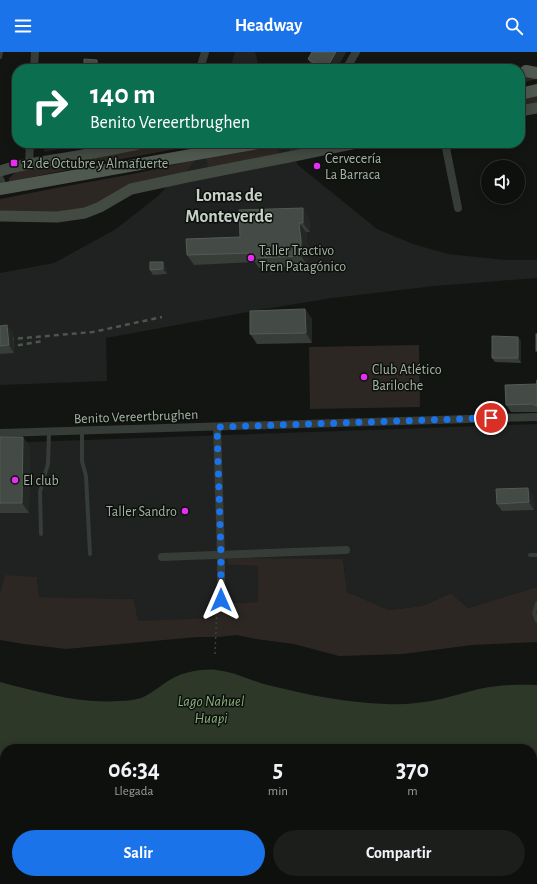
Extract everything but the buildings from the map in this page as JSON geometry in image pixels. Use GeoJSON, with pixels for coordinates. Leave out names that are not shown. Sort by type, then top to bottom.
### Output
{"type":"FeatureCollection","features":[{"type":"Feature","properties":{"kind":"main road"},"geometry":{"type":"LineString","coordinates":[[525,92],[537,90]]}},
{"type":"Feature","properties":{"kind":"main road"},"geometry":{"type":"LineString","coordinates":[[525,93],[537,94]]}},
{"type":"Feature","properties":{"kind":"main road"},"geometry":{"type":"LineString","coordinates":[[1,186],[228,148]]}},
{"type":"Feature","properties":{"kind":"street"},"geometry":{"type":"LineString","coordinates":[[34,64],[35,52]]}},
{"type":"Feature","properties":{"kind":"street"},"geometry":{"type":"LineString","coordinates":[[201,64],[205,52]]}},
{"type":"Feature","properties":{"kind":"street"},"geometry":{"type":"LineString","coordinates":[[349,64],[356,52]]}},
{"type":"Feature","properties":{"kind":"street"},"geometry":{"type":"LineString","coordinates":[[525,110],[537,108]]}},
{"type":"Feature","properties":{"kind":"street"},"geometry":{"type":"LineString","coordinates":[[29,164],[30,148]]}},
{"type":"Feature","properties":{"kind":"street"},"geometry":{"type":"LineString","coordinates":[[0,171],[29,164],[118,148]]}},
{"type":"Feature","properties":{"kind":"street"},"geometry":{"type":"LineString","coordinates":[[0,216],[58,217],[85,213],[100,207],[131,189],[332,148]]}},
{"type":"Feature","properties":{"kind":"street"},"geometry":{"type":"LineString","coordinates":[[446,148],[458,208]]}},
{"type":"Feature","properties":{"kind":"street","name":"Benito Vereertbrughen"},"geometry":{"type":"LineString","coordinates":[[0,433],[537,417]]}},
{"type":"Feature","properties":{"kind":"street"},"geometry":{"type":"LineString","coordinates":[[217,427],[221,597]]}},
{"type":"Feature","properties":{"kind":"street"},"geometry":{"type":"LineString","coordinates":[[162,557],[346,550]]}},
{"type":"Feature","properties":{"kind":"lane"},"geometry":{"type":"LineString","coordinates":[[0,57],[2,52]]}},
{"type":"Feature","properties":{"kind":"lane"},"geometry":{"type":"LineString","coordinates":[[82,431],[82,461],[86,476],[90,554]]}},
{"type":"Feature","properties":{"kind":"lane"},"geometry":{"type":"LineString","coordinates":[[41,534],[40,492],[48,464],[49,432]]}},
{"type":"Feature","properties":{"kind":"lane"},"geometry":{"type":"LineString","coordinates":[[530,555],[537,555]]}},
{"type":"Feature","properties":{"kind":"lane"},"geometry":{"type":"LineString","coordinates":[[537,603],[534,613],[537,621]]}},
{"type":"Feature","properties":{"kind":"path"},"geometry":{"type":"LineString","coordinates":[[216,654],[218,594],[221,597]]}},
{"type":"Feature","properties":{"kind":"shaded area"},"geometry":{"type":"Polygon","coordinates":[[[235,52],[255,52],[259,64],[231,64],[235,52]]]}},
{"type":"Feature","properties":{"kind":"shaded area"},"geometry":{"type":"Polygon","coordinates":[[[42,63],[114,64],[42,64],[42,63]]]}},
{"type":"Feature","properties":{"kind":"shaded area"},"geometry":{"type":"Polygon","coordinates":[[[525,74],[537,77],[537,79],[525,82],[525,74]]]}},
{"type":"Feature","properties":{"kind":"shaded area"},"geometry":{"type":"Polygon","coordinates":[[[537,96],[537,104],[525,106],[525,97],[537,96]]]}},
{"type":"Feature","properties":{"kind":"shaded area"},"geometry":{"type":"Polygon","coordinates":[[[43,148],[64,148],[45,152],[43,148]]]}},
{"type":"Feature","properties":{"kind":"shaded area"},"geometry":{"type":"Polygon","coordinates":[[[135,148],[181,148],[9,182],[9,178],[16,172],[135,148]]]}},
{"type":"Feature","properties":{"kind":"shaded area"},"geometry":{"type":"Polygon","coordinates":[[[199,148],[290,148],[298,165],[377,229],[413,244],[448,254],[505,260],[537,260],[537,278],[434,286],[332,298],[106,338],[107,381],[0,385],[0,273],[54,263],[116,229],[158,196],[186,166],[199,148]]]}},
{"type":"Feature","properties":{"kind":"shaded area"},"geometry":{"type":"Polygon","coordinates":[[[259,148],[277,148],[280,154],[208,167],[206,158],[259,148]]]}},
{"type":"Feature","properties":{"kind":"shaded area"},"geometry":{"type":"Polygon","coordinates":[[[288,148],[309,148],[290,152],[288,148]]]}},
{"type":"Feature","properties":{"kind":"shaded area"},"geometry":{"type":"Polygon","coordinates":[[[195,160],[186,172],[76,212],[0,213],[0,199],[138,173],[195,160]]]}},
{"type":"Feature","properties":{"kind":"shaded area","name":"Club Atlético Bariloche"},"geometry":{"type":"Polygon","coordinates":[[[419,345],[420,407],[310,409],[309,347],[419,345]]]}},
{"type":"Feature","properties":{"kind":"shaded area"},"geometry":{"type":"Polygon","coordinates":[[[537,424],[537,587],[468,608],[451,593],[422,606],[389,610],[347,592],[343,559],[228,559],[228,565],[258,566],[258,602],[213,604],[214,618],[138,622],[134,599],[39,597],[37,577],[0,594],[0,443],[537,424]]]}},
{"type":"Feature","properties":{"kind":"shaded area"},"geometry":{"type":"Polygon","coordinates":[[[228,558],[343,559],[347,592],[389,610],[422,606],[451,593],[468,608],[537,587],[537,642],[472,645],[403,654],[339,656],[294,644],[236,635],[197,637],[66,649],[0,640],[0,594],[5,575],[37,577],[39,597],[134,599],[138,621],[214,618],[213,604],[258,602],[258,566],[228,565],[228,558]]]}},
{"type":"Feature","properties":{"kind":"water","name":"Lago Nahuel Huapi"},"geometry":{"type":"Polygon","coordinates":[[[198,670],[223,671],[265,684],[329,698],[386,704],[427,702],[493,687],[537,685],[537,744],[0,744],[0,682],[74,699],[89,701],[125,701],[141,698],[166,682],[184,673],[198,670]]]}},
{"type":"Feature","properties":{"kind":"railway"},"geometry":{"type":"LineString","coordinates":[[0,340],[93,332],[162,317]]}},
{"type":"Feature","properties":{"kind":"railway"},"geometry":{"type":"LineString","coordinates":[[0,347],[43,341]]}},
{"type":"Feature","properties":{"kind":"place","name":"12 de Octubre y Almafuerte"},"geometry":{"type":"Point","coordinates":[14,163]}},
{"type":"Feature","properties":{"kind":"place","name":"Cervecería La Barraca"},"geometry":{"type":"Point","coordinates":[317,166]}},
{"type":"Feature","properties":{"kind":"place","name":"Taller Tractivo Tren Patagónico"},"geometry":{"type":"Point","coordinates":[251,258]}},
{"type":"Feature","properties":{"kind":"place","name":"Club Atlético Bariloche"},"geometry":{"type":"Point","coordinates":[364,377]}},
{"type":"Feature","properties":{"kind":"place","name":"El club"},"geometry":{"type":"Point","coordinates":[15,480]}},
{"type":"Feature","properties":{"kind":"place","name":"Taller Sandro"},"geometry":{"type":"Point","coordinates":[185,511]}},
{"type":"Feature","properties":{"kind":"district","name":"Lomas de Monteverde"},"geometry":{"type":"Point","coordinates":[229,205]}},
{"type":"Feature","properties":{"kind":"route"},"geometry":{"type":"LineString","coordinates":[[221,600],[217,427],[491,418]]}}]}
